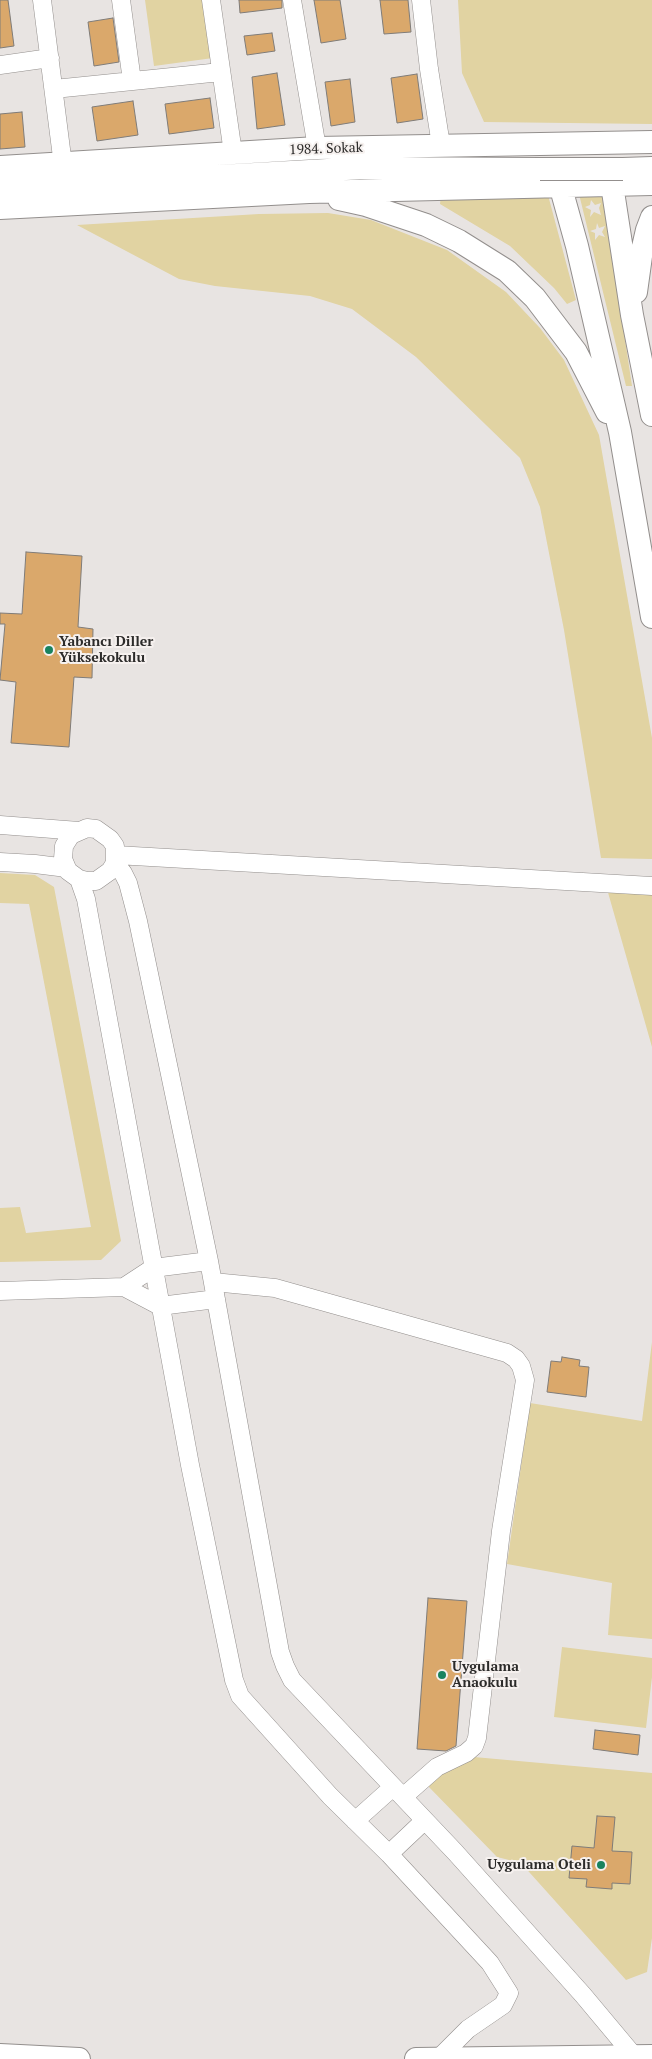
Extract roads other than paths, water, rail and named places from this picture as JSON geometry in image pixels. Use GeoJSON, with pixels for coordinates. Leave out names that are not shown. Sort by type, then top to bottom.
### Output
{"type":"FeatureCollection","features":[{"type":"Feature","properties":{"kind":"main road","name":"1984. Sokak"},"geometry":{"type":"LineString","coordinates":[[0,167],[63,165],[317,148],[652,142]]}},
{"type":"Feature","properties":{"kind":"main road"},"geometry":{"type":"LineString","coordinates":[[551,143],[560,186],[577,246],[622,442],[652,617]]}},
{"type":"Feature","properties":{"kind":"main road"},"geometry":{"type":"LineString","coordinates":[[606,143],[617,177],[632,315],[652,415]]}},
{"type":"Feature","properties":{"kind":"main road"},"geometry":{"type":"LineString","coordinates":[[0,188],[364,168],[540,169],[617,177],[652,184]]}},
{"type":"Feature","properties":{"kind":"main road"},"geometry":{"type":"LineString","coordinates":[[0,208],[309,192],[560,186],[617,177],[652,168]]}},
{"type":"Feature","properties":{"kind":"main road"},"geometry":{"type":"LineString","coordinates":[[309,192],[366,206],[426,225],[459,240],[507,270],[535,298],[576,352],[622,442]]}},
{"type":"Feature","properties":{"kind":"main road"},"geometry":{"type":"LineString","coordinates":[[632,315],[646,230],[652,217]]}},
{"type":"Feature","properties":{"kind":"main road"},"geometry":{"type":"LineString","coordinates":[[0,2055],[79,2059]]}},
{"type":"Feature","properties":{"kind":"main road"},"geometry":{"type":"LineString","coordinates":[[416,2059],[643,2056]]}},
{"type":"Feature","properties":{"kind":"street"},"geometry":{"type":"LineString","coordinates":[[42,0],[63,165]]}},
{"type":"Feature","properties":{"kind":"street"},"geometry":{"type":"LineString","coordinates":[[121,0],[132,81]]}},
{"type":"Feature","properties":{"kind":"street"},"geometry":{"type":"LineString","coordinates":[[211,0],[233,154]]}},
{"type":"Feature","properties":{"kind":"street"},"geometry":{"type":"LineString","coordinates":[[292,0],[317,148]]}},
{"type":"Feature","properties":{"kind":"street"},"geometry":{"type":"LineString","coordinates":[[422,0],[428,69],[441,145]]}},
{"type":"Feature","properties":{"kind":"street"},"geometry":{"type":"LineString","coordinates":[[0,64],[50,58]]}},
{"type":"Feature","properties":{"kind":"street"},"geometry":{"type":"LineString","coordinates":[[54,90],[222,72]]}},
{"type":"Feature","properties":{"kind":"street"},"geometry":{"type":"LineString","coordinates":[[0,825],[79,831]]}},
{"type":"Feature","properties":{"kind":"street"},"geometry":{"type":"LineString","coordinates":[[438,2059],[468,2029],[503,2005],[509,1993],[490,1963],[389,1854],[324,1789],[240,1696],[234,1680],[160,1306],[86,899],[63,859],[64,846],[72,835],[87,828],[104,833],[115,846],[115,859],[128,883],[138,921],[215,1291],[280,1652],[292,1680],[643,2056]]}},
{"type":"Feature","properties":{"kind":"street"},"geometry":{"type":"LineString","coordinates":[[0,862],[35,864],[73,874],[87,881],[96,881],[104,877],[115,859]]}},
{"type":"Feature","properties":{"kind":"street"},"geometry":{"type":"LineString","coordinates":[[115,859],[652,886]]}},
{"type":"Feature","properties":{"kind":"street"},"geometry":{"type":"LineString","coordinates":[[124,1287],[153,1268],[209,1261]]}},
{"type":"Feature","properties":{"kind":"street"},"geometry":{"type":"LineString","coordinates":[[0,1291],[124,1287],[160,1306],[215,1291],[275,1288],[507,1353],[516,1359],[521,1366],[525,1380],[501,1531],[478,1738],[474,1746],[466,1753],[437,1767],[355,1820]]}},
{"type":"Feature","properties":{"kind":"street"},"geometry":{"type":"LineString","coordinates":[[389,1854],[424,1821]]}},
{"type":"Feature","properties":{"kind":"place","name":"Yabancı Diller Yüksekokulu"},"geometry":{"type":"Point","coordinates":[49,650]}},
{"type":"Feature","properties":{"kind":"place","name":"Uygulama Anaokulu"},"geometry":{"type":"Point","coordinates":[442,1675]}},
{"type":"Feature","properties":{"kind":"place","name":"Uygulama Oteli"},"geometry":{"type":"Point","coordinates":[601,1865]}}]}
